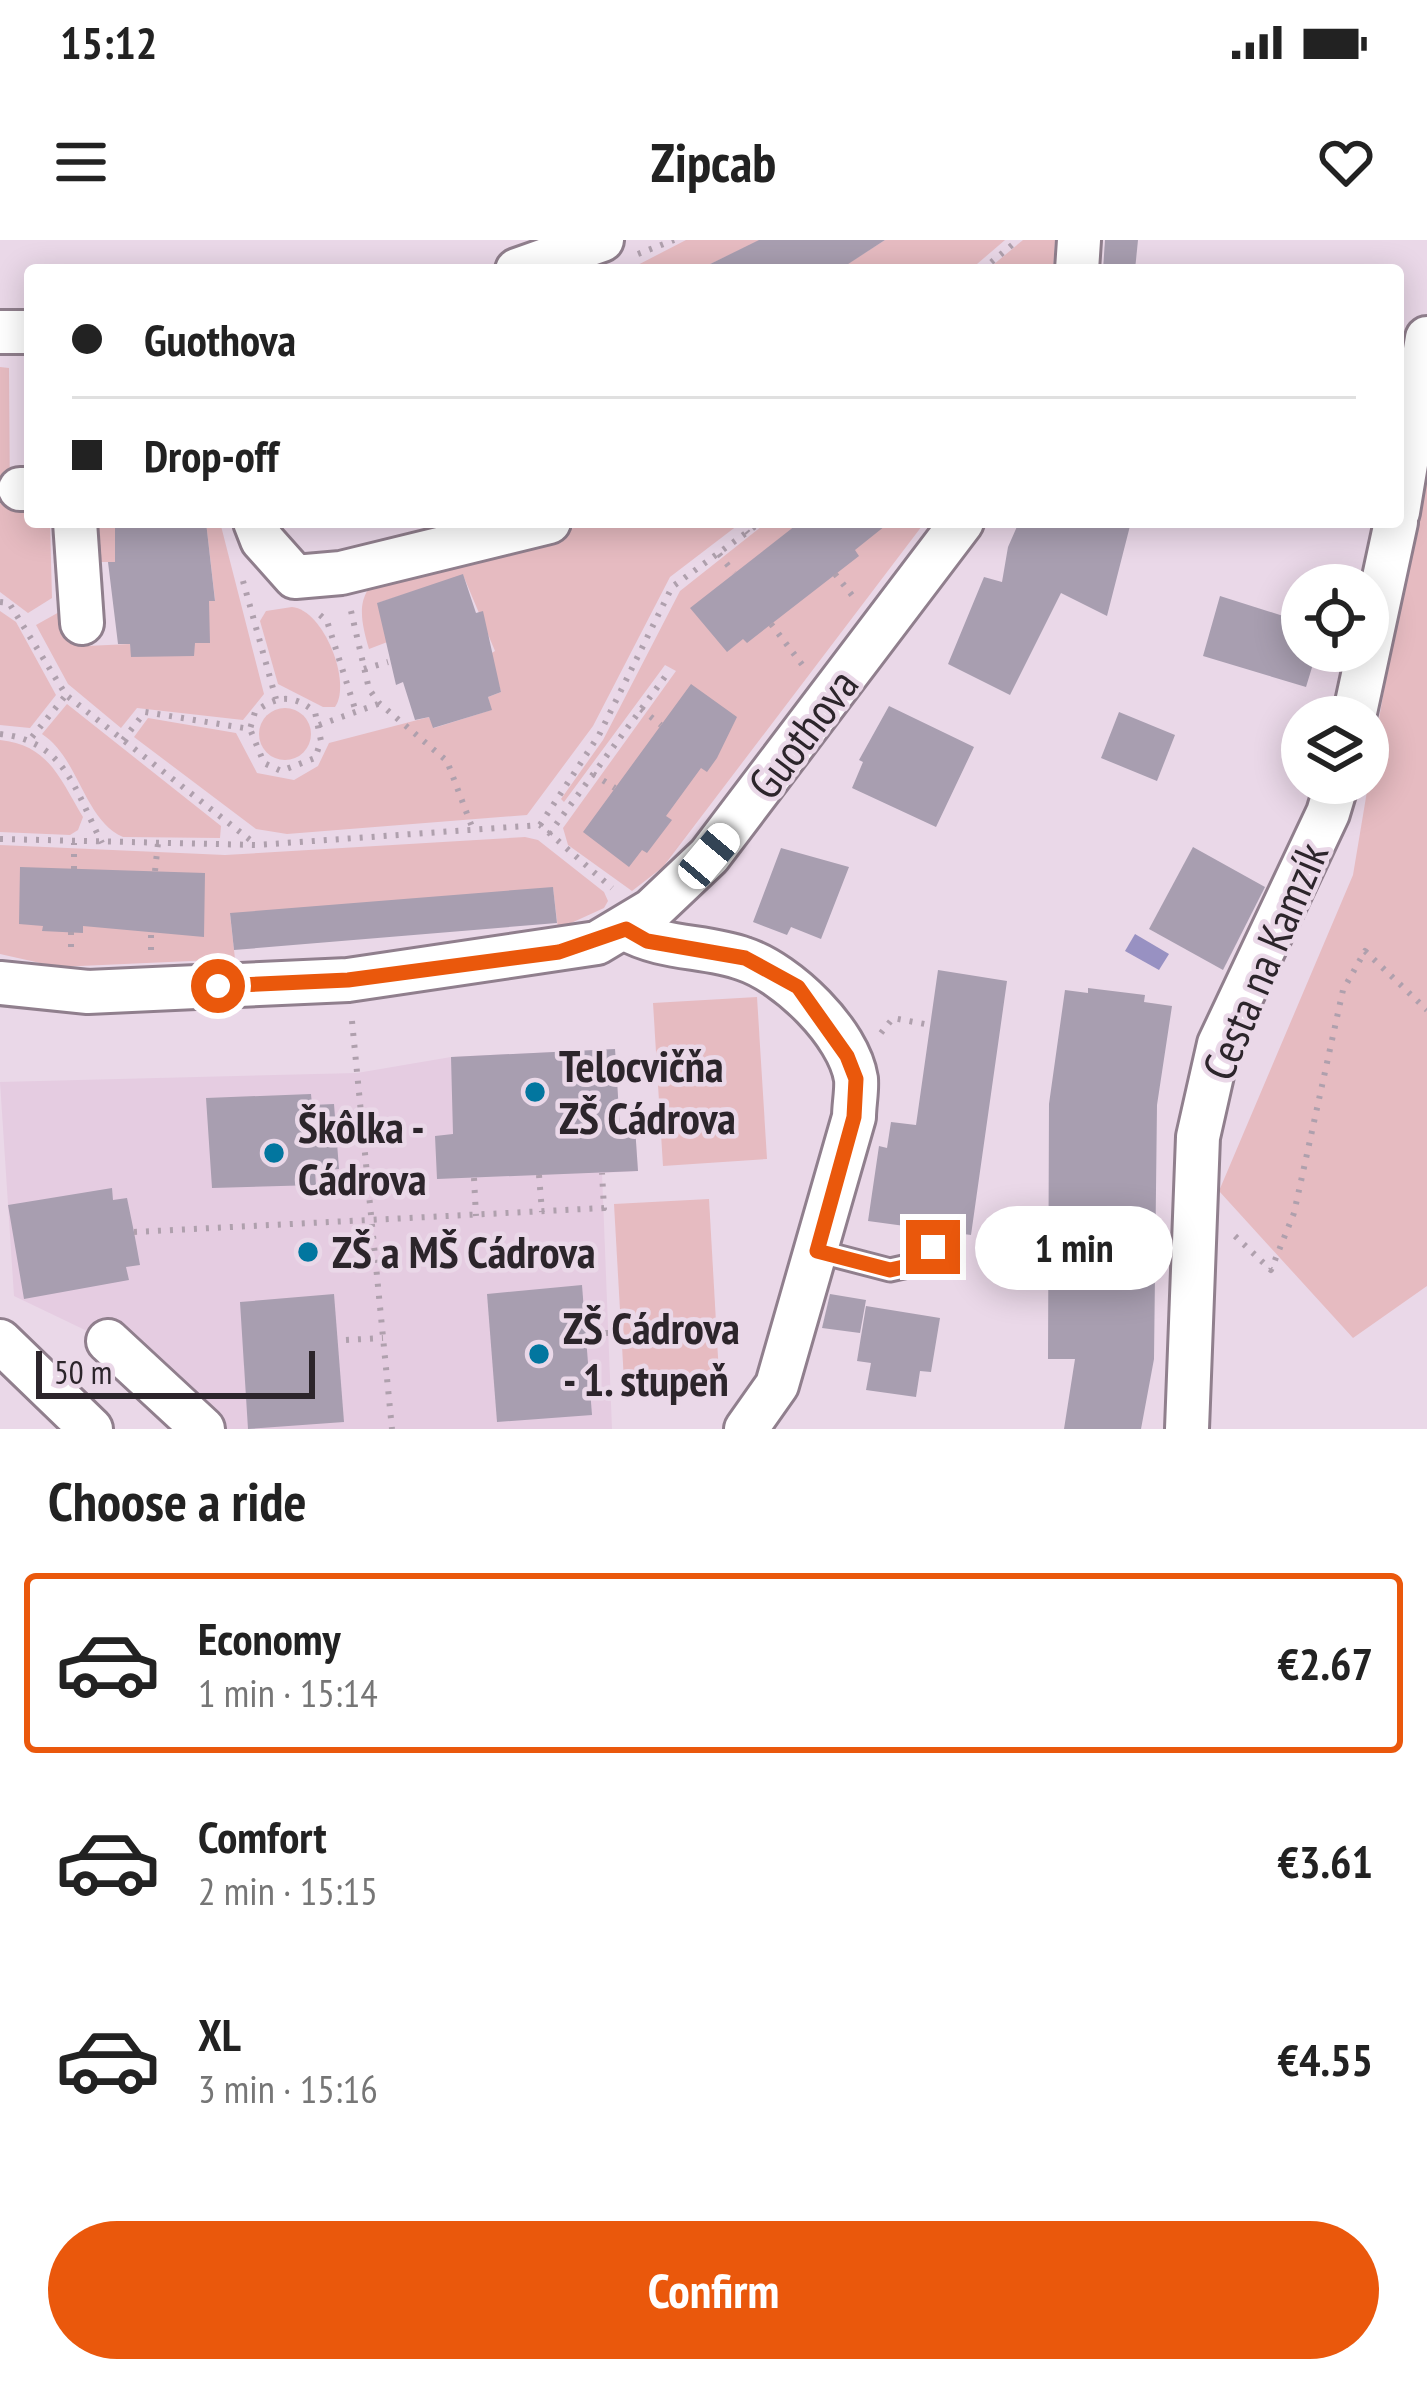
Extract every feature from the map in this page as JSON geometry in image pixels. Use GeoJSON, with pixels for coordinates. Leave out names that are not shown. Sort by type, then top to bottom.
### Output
{"type":"FeatureCollection","features":[{"type":"Feature","properties":{"kind":"street"},"geometry":{"type":"LineString","coordinates":[[544,264],[595,252]]}},
{"type":"Feature","properties":{"kind":"street"},"geometry":{"type":"LineString","coordinates":[[1404,476],[1427,338]]}},
{"type":"Feature","properties":{"kind":"street"},"geometry":{"type":"LineString","coordinates":[[74,528],[82,623]]}},
{"type":"Feature","properties":{"kind":"street"},"geometry":{"type":"LineString","coordinates":[[257,528],[262,540],[295,577],[341,573],[525,528]]}},
{"type":"Feature","properties":{"kind":"street","name":"Guothova"},"geometry":{"type":"LineString","coordinates":[[0,983],[88,992],[348,980],[559,952],[675,890],[727,836],[958,528]]}},
{"type":"Feature","properties":{"kind":"street"},"geometry":{"type":"LineString","coordinates":[[1359,696],[1395,528]]}},
{"type":"Feature","properties":{"kind":"street","name":"Cesta na Kamzík"},"geometry":{"type":"LineString","coordinates":[[1187,1429],[1198,1137],[1220,1044],[1331,804]]}},
{"type":"Feature","properties":{"kind":"street"},"geometry":{"type":"LineString","coordinates":[[627,916],[647,941],[745,958],[798,987],[847,1056],[856,1079],[854,1117],[777,1385],[746,1429]]}},
{"type":"Feature","properties":{"kind":"street"},"geometry":{"type":"LineString","coordinates":[[0,1341],[91,1429]]}},
{"type":"Feature","properties":{"kind":"street"},"geometry":{"type":"LineString","coordinates":[[108,1341],[203,1429]]}},
{"type":"Feature","properties":{"kind":"lane"},"geometry":{"type":"LineString","coordinates":[[814,1259],[890,1270],[926,1262],[933,1247]]}},
{"type":"Feature","properties":{"kind":"path"},"geometry":{"type":"LineString","coordinates":[[989,264],[1018,240]]}},
{"type":"Feature","properties":{"kind":"path"},"geometry":{"type":"LineString","coordinates":[[744,528],[748,533]]}},
{"type":"Feature","properties":{"kind":"path"},"geometry":{"type":"LineString","coordinates":[[540,826],[599,735],[672,586],[754,528]]}},
{"type":"Feature","properties":{"kind":"path"},"geometry":{"type":"LineString","coordinates":[[718,554],[734,574]]}},
{"type":"Feature","properties":{"kind":"path"},"geometry":{"type":"LineString","coordinates":[[239,568],[276,699]]}},
{"type":"Feature","properties":{"kind":"path"},"geometry":{"type":"LineString","coordinates":[[341,573],[364,669],[379,704],[447,761],[472,827]]}},
{"type":"Feature","properties":{"kind":"path"},"geometry":{"type":"LineString","coordinates":[[835,574],[865,611]]}},
{"type":"Feature","properties":{"kind":"path"},"geometry":{"type":"LineString","coordinates":[[0,602],[9,603],[66,695],[257,845]]}},
{"type":"Feature","properties":{"kind":"path"},"geometry":{"type":"LineString","coordinates":[[309,605],[327,621],[356,712]]}},
{"type":"Feature","properties":{"kind":"path"},"geometry":{"type":"LineString","coordinates":[[251,611],[269,607]]}},
{"type":"Feature","properties":{"kind":"path"},"geometry":{"type":"LineString","coordinates":[[772,625],[814,679]]}},
{"type":"Feature","properties":{"kind":"path"},"geometry":{"type":"LineString","coordinates":[[364,669],[388,662]]}},
{"type":"Feature","properties":{"kind":"path"},"geometry":{"type":"LineString","coordinates":[[549,834],[670,670]]}},
{"type":"Feature","properties":{"kind":"path"},"geometry":{"type":"LineString","coordinates":[[32,737],[66,695]]}},
{"type":"Feature","properties":{"kind":"path"},"geometry":{"type":"LineString","coordinates":[[298,698],[315,712],[320,725],[315,758],[281,771],[265,763],[250,729],[255,712],[276,699],[298,698]]}},
{"type":"Feature","properties":{"kind":"path"},"geometry":{"type":"LineString","coordinates":[[320,725],[379,704]]}},
{"type":"Feature","properties":{"kind":"path"},"geometry":{"type":"LineString","coordinates":[[641,709],[661,725]]}},
{"type":"Feature","properties":{"kind":"path"},"geometry":{"type":"LineString","coordinates":[[123,740],[145,712],[250,729]]}},
{"type":"Feature","properties":{"kind":"path"},"geometry":{"type":"LineString","coordinates":[[0,734],[32,737],[59,759],[102,843]]}},
{"type":"Feature","properties":{"kind":"path"},"geometry":{"type":"LineString","coordinates":[[593,774],[615,788]]}},
{"type":"Feature","properties":{"kind":"path"},"geometry":{"type":"LineString","coordinates":[[0,839],[257,845],[540,826],[627,916]]}},
{"type":"Feature","properties":{"kind":"path"},"geometry":{"type":"LineString","coordinates":[[74,843],[74,869]]}},
{"type":"Feature","properties":{"kind":"path"},"geometry":{"type":"LineString","coordinates":[[155,872],[158,844]]}},
{"type":"Feature","properties":{"kind":"path"},"geometry":{"type":"LineString","coordinates":[[1226,1225],[1271,1270],[1294,1213],[1343,990],[1365,951],[1388,967],[1427,1010]]}},
{"type":"Feature","properties":{"kind":"path"},"geometry":{"type":"LineString","coordinates":[[871,1045],[893,1018],[931,1025]]}},
{"type":"Feature","properties":{"kind":"path"},"geometry":{"type":"LineString","coordinates":[[353,1034],[392,1429]]}},
{"type":"Feature","properties":{"kind":"path"},"geometry":{"type":"LineString","coordinates":[[337,1137],[363,1135]]}},
{"type":"Feature","properties":{"kind":"path"},"geometry":{"type":"LineString","coordinates":[[134,1232],[604,1208],[602,1173]]}},
{"type":"Feature","properties":{"kind":"path"},"geometry":{"type":"LineString","coordinates":[[539,1175],[542,1212]]}},
{"type":"Feature","properties":{"kind":"path"},"geometry":{"type":"LineString","coordinates":[[474,1178],[476,1216]]}},
{"type":"Feature","properties":{"kind":"path"},"geometry":{"type":"LineString","coordinates":[[593,1333],[608,1333]]}},
{"type":"Feature","properties":{"kind":"path"},"geometry":{"type":"LineString","coordinates":[[346,1340],[383,1337]]}},
{"type":"Feature","properties":{"kind":"shaded area"},"geometry":{"type":"Polygon","coordinates":[[[686,240],[779,240],[744,248],[711,264],[640,264],[686,240]]]}},
{"type":"Feature","properties":{"kind":"shaded area"},"geometry":{"type":"Polygon","coordinates":[[[885,240],[1005,240],[977,264],[847,264],[885,240]]]}},
{"type":"Feature","properties":{"kind":"shaded area"},"geometry":{"type":"Polygon","coordinates":[[[1023,240],[1055,240],[1053,264],[994,264],[1023,240]]]}},
{"type":"Feature","properties":{"kind":"shaded area"},"geometry":{"type":"Polygon","coordinates":[[[0,367],[9,368],[10,510],[24,511],[24,528],[50,528],[52,598],[28,613],[0,592],[0,367]]]}},
{"type":"Feature","properties":{"kind":"shaded area"},"geometry":{"type":"Polygon","coordinates":[[[1427,432],[1427,1286],[1353,1338],[1219,1191],[1353,875],[1365,804],[1389,804],[1389,696],[1383,696],[1427,432]]]}},
{"type":"Feature","properties":{"kind":"shaded area"},"geometry":{"type":"Polygon","coordinates":[[[95,528],[115,528],[115,562],[92,562],[95,528]]]}},
{"type":"Feature","properties":{"kind":"shaded area"},"geometry":{"type":"Polygon","coordinates":[[[207,528],[222,528],[264,694],[243,720],[137,708],[121,728],[68,684],[36,625],[61,611],[86,646],[130,644],[132,657],[195,643],[209,601],[215,600],[207,528]]]}},
{"type":"Feature","properties":{"kind":"shaded area"},"geometry":{"type":"Polygon","coordinates":[[[574,528],[734,528],[670,577],[593,726],[527,815],[287,834],[256,829],[134,737],[148,718],[236,733],[257,773],[294,780],[318,766],[329,743],[429,717],[434,728],[491,710],[488,697],[501,692],[490,654],[495,651],[463,575],[378,603],[390,641],[369,649],[362,604],[370,587],[389,572],[574,528]]]}},
{"type":"Feature","properties":{"kind":"shaded area"},"geometry":{"type":"Polygon","coordinates":[[[759,528],[920,528],[663,867],[632,891],[568,845],[563,828],[676,671],[665,665],[564,802],[561,799],[603,740],[680,591],[759,528]]]}},
{"type":"Feature","properties":{"kind":"shaded area"},"geometry":{"type":"Polygon","coordinates":[[[292,607],[315,621],[332,649],[340,682],[335,707],[323,707],[278,684],[260,621],[266,611],[292,607]]]}},
{"type":"Feature","properties":{"kind":"shaded area"},"geometry":{"type":"Polygon","coordinates":[[[0,611],[16,622],[56,695],[30,728],[0,725],[0,611]]]}},
{"type":"Feature","properties":{"kind":"shaded area"},"geometry":{"type":"Polygon","coordinates":[[[67,704],[221,826],[220,838],[123,837],[110,829],[65,758],[42,734],[67,704]]]}},
{"type":"Feature","properties":{"kind":"shaded area"},"geometry":{"type":"Polygon","coordinates":[[[285,708],[304,715],[311,734],[304,753],[285,760],[266,753],[259,734],[266,715],[285,708]]]}},
{"type":"Feature","properties":{"kind":"shaded area"},"geometry":{"type":"Polygon","coordinates":[[[0,740],[30,749],[51,766],[83,817],[78,830],[70,835],[0,832],[0,740]]]}},
{"type":"Feature","properties":{"kind":"shaded area"},"geometry":{"type":"Polygon","coordinates":[[[525,837],[538,840],[604,892],[608,901],[604,908],[558,929],[553,888],[230,914],[235,959],[58,967],[0,954],[0,845],[225,855],[525,837]]]}},
{"type":"Feature","properties":{"kind":"shaded area"},"geometry":{"type":"Polygon","coordinates":[[[1135,934],[1169,954],[1159,970],[1125,951],[1135,934]]]}},
{"type":"Feature","properties":{"kind":"shaded area"},"geometry":{"type":"Polygon","coordinates":[[[757,997],[767,1159],[663,1166],[653,1003],[757,997]]]}},
{"type":"Feature","properties":{"kind":"shaded area","name":"ZŠ a MŠ Cádrova"},"geometry":{"type":"Polygon","coordinates":[[[615,1049],[620,1127],[635,1127],[638,1171],[602,1173],[612,1429],[203,1429],[108,1341],[14,1296],[0,1082],[357,1073],[451,1057],[615,1049]]]}},
{"type":"Feature","properties":{"kind":"shaded area"},"geometry":{"type":"Polygon","coordinates":[[[709,1199],[719,1375],[624,1381],[614,1204],[709,1199]]]}},
{"type":"Feature","properties":{"kind":"building"},"geometry":{"type":"Polygon","coordinates":[[[759,240],[885,240],[848,264],[710,264],[759,240]]]}},
{"type":"Feature","properties":{"kind":"building"},"geometry":{"type":"Polygon","coordinates":[[[1105,240],[1138,240],[1136,264],[1103,264],[1105,240]]]}},
{"type":"Feature","properties":{"kind":"building"},"geometry":{"type":"Polygon","coordinates":[[[115,528],[207,528],[215,601],[209,601],[210,643],[195,643],[194,656],[131,657],[130,644],[118,644],[108,562],[115,562],[115,528]]]}},
{"type":"Feature","properties":{"kind":"building"},"geometry":{"type":"Polygon","coordinates":[[[792,528],[882,528],[855,550],[859,556],[747,643],[743,639],[727,652],[690,608],[792,528]]]}},
{"type":"Feature","properties":{"kind":"building"},"geometry":{"type":"Polygon","coordinates":[[[1016,528],[1129,528],[1107,616],[1061,593],[1010,695],[948,664],[984,577],[1002,582],[1016,528]]]}},
{"type":"Feature","properties":{"kind":"building"},"geometry":{"type":"Polygon","coordinates":[[[463,574],[476,613],[483,611],[501,692],[488,697],[492,710],[433,728],[429,717],[415,720],[403,682],[396,685],[377,603],[463,574]]]}},
{"type":"Feature","properties":{"kind":"building"},"geometry":{"type":"Polygon","coordinates":[[[1220,596],[1281,615],[1281,672],[1311,672],[1306,687],[1203,656],[1220,596]]]}},
{"type":"Feature","properties":{"kind":"building"},"geometry":{"type":"Polygon","coordinates":[[[691,684],[737,717],[707,772],[701,768],[666,816],[672,820],[647,853],[642,850],[629,867],[583,832],[691,684]]]}},
{"type":"Feature","properties":{"kind":"building"},"geometry":{"type":"Polygon","coordinates":[[[889,706],[974,747],[936,827],[852,788],[863,762],[859,760],[889,706]]]}},
{"type":"Feature","properties":{"kind":"building"},"geometry":{"type":"Polygon","coordinates":[[[1119,712],[1175,735],[1157,781],[1101,758],[1119,712]]]}},
{"type":"Feature","properties":{"kind":"building"},"geometry":{"type":"Polygon","coordinates":[[[1193,847],[1265,887],[1223,970],[1149,929],[1193,847]]]}},
{"type":"Feature","properties":{"kind":"building"},"geometry":{"type":"Polygon","coordinates":[[[781,848],[849,867],[821,939],[791,927],[787,935],[753,922],[781,848]]]}},
{"type":"Feature","properties":{"kind":"building"},"geometry":{"type":"Polygon","coordinates":[[[20,867],[205,873],[204,937],[83,926],[83,933],[42,931],[43,926],[19,924],[20,867]]]}},
{"type":"Feature","properties":{"kind":"building"},"geometry":{"type":"Polygon","coordinates":[[[553,887],[557,923],[234,950],[230,913],[553,887]]]}},
{"type":"Feature","properties":{"kind":"building"},"geometry":{"type":"Polygon","coordinates":[[[938,970],[1007,981],[971,1235],[868,1221],[879,1146],[887,1148],[891,1122],[916,1125],[938,970]]]}},
{"type":"Feature","properties":{"kind":"building"},"geometry":{"type":"Polygon","coordinates":[[[1088,988],[1145,995],[1144,1002],[1172,1006],[1157,1105],[1154,1359],[1141,1429],[1064,1429],[1075,1359],[1048,1359],[1049,1104],[1065,990],[1088,993],[1088,988]]]}},
{"type":"Feature","properties":{"kind":"building","name":"Telocvičňa ZŠ Cádrova"},"geometry":{"type":"Polygon","coordinates":[[[615,1049],[620,1128],[635,1127],[638,1171],[437,1179],[435,1136],[453,1134],[451,1057],[615,1049]]]}},
{"type":"Feature","properties":{"kind":"building","name":"Škôlka - Cádrova"},"geometry":{"type":"Polygon","coordinates":[[[311,1094],[312,1105],[334,1104],[339,1169],[315,1171],[316,1185],[212,1188],[206,1098],[311,1094]]]}},
{"type":"Feature","properties":{"kind":"building"},"geometry":{"type":"Polygon","coordinates":[[[112,1188],[113,1200],[127,1198],[134,1232],[140,1265],[126,1267],[129,1280],[24,1299],[8,1205],[112,1188]]]}},
{"type":"Feature","properties":{"kind":"building","name":"ZŠ Cádrova - 1. stupeň"},"geometry":{"type":"Polygon","coordinates":[[[582,1285],[592,1415],[497,1422],[487,1294],[582,1285]]]}},
{"type":"Feature","properties":{"kind":"building"},"geometry":{"type":"Polygon","coordinates":[[[334,1294],[344,1422],[248,1429],[240,1302],[334,1294]]]}},
{"type":"Feature","properties":{"kind":"building"},"geometry":{"type":"Polygon","coordinates":[[[830,1294],[866,1300],[860,1333],[822,1328],[830,1294]]]}},
{"type":"Feature","properties":{"kind":"building"},"geometry":{"type":"Polygon","coordinates":[[[866,1306],[940,1318],[931,1372],[920,1371],[916,1397],[866,1390],[871,1363],[857,1361],[866,1306]]]}},
{"type":"Feature","properties":{"kind":"place","name":"Telocvičňa ZŠ Cádrova"},"geometry":{"type":"Point","coordinates":[535,1092]}},
{"type":"Feature","properties":{"kind":"place","name":"Škôlka - Cádrova"},"geometry":{"type":"Point","coordinates":[274,1153]}},
{"type":"Feature","properties":{"kind":"place","name":"ZŠ a MŠ Cádrova"},"geometry":{"type":"Point","coordinates":[308,1252]}},
{"type":"Feature","properties":{"kind":"place","name":"ZŠ Cádrova - 1. stupeň"},"geometry":{"type":"Point","coordinates":[539,1354]}},
{"type":"Feature","properties":{"kind":"route"},"geometry":{"type":"LineString","coordinates":[[218,986],[348,980],[559,952],[598,943],[626,929],[647,941],[745,958],[798,987],[847,1056],[856,1079],[854,1117],[817,1251],[890,1270],[926,1262],[933,1247]]}}]}
